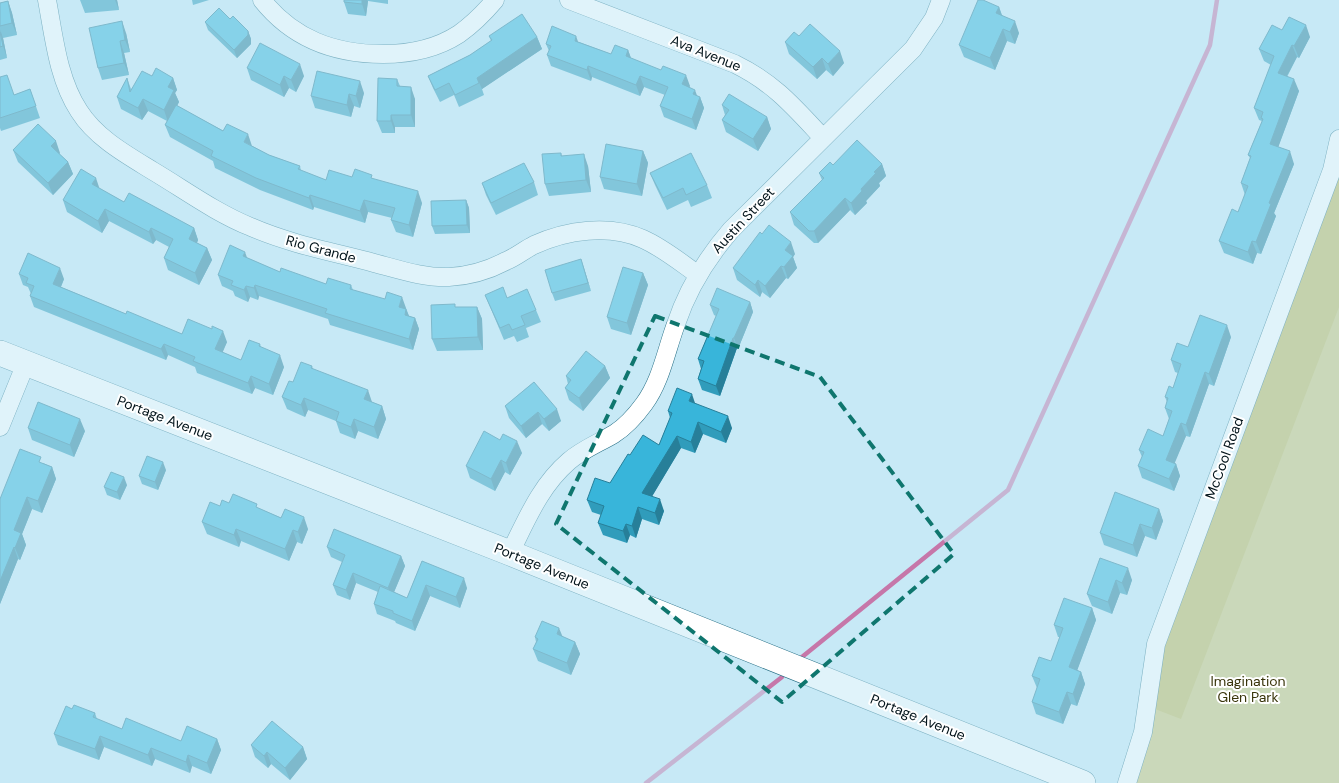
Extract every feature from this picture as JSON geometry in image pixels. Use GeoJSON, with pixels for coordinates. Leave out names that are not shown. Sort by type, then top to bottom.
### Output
{"type":"FeatureCollection","features":[{"type":"Feature","properties":{"kind":"street","name":"Rio Grande"},"geometry":{"type":"LineString","coordinates":[[47,0],[61,67],[68,90],[79,112],[97,132],[118,150],[214,208],[250,227],[285,240],[414,273],[448,277],[474,274],[506,262],[534,245],[576,232],[624,233],[642,239],[661,249],[697,274]]}},
{"type":"Feature","properties":{"kind":"street"},"geometry":{"type":"LineString","coordinates":[[262,0],[269,10],[288,27],[306,38],[344,51],[384,54],[403,54],[424,50],[458,35],[477,20],[495,0]]}},
{"type":"Feature","properties":{"kind":"street","name":"Ava Avenue"},"geometry":{"type":"LineString","coordinates":[[569,0],[752,72],[768,82],[790,102],[823,138]]}},
{"type":"Feature","properties":{"kind":"street","name":"Austin Street"},"geometry":{"type":"LineString","coordinates":[[510,553],[543,488],[555,474],[570,460],[616,433],[644,404],[655,385],[686,296],[697,274],[714,249],[913,50],[934,18],[941,0]]}},
{"type":"Feature","properties":{"kind":"street","name":"McCool Road"},"geometry":{"type":"LineString","coordinates":[[1127,783],[1142,732],[1156,644],[1332,170],[1339,139]]}},
{"type":"Feature","properties":{"kind":"street","name":"Portage Avenue"},"geometry":{"type":"LineString","coordinates":[[0,353],[510,553],[1083,783]]}},
{"type":"Feature","properties":{"kind":"street"},"geometry":{"type":"LineString","coordinates":[[0,427],[26,363]]}},
{"type":"Feature","properties":{"kind":"highlighted area"},"geometry":{"type":"Polygon","coordinates":[[[655,316],[820,377],[954,554],[782,702],[556,524],[655,316]]]}},
{"type":"Feature","properties":{"kind":"green space","name":"Imagination Glen Park"},"geometry":{"type":"Polygon","coordinates":[[[1339,173],[1339,783],[1131,783],[1155,709],[1339,173]]]}},
{"type":"Feature","properties":{"kind":"shaded area"},"geometry":{"type":"Polygon","coordinates":[[[1339,173],[1339,307],[1181,719],[1155,709],[1162,650],[1339,173]]]}},
{"type":"Feature","properties":{"kind":"building"},"geometry":{"type":"Polygon","coordinates":[[[344,0],[362,0],[362,4],[344,2],[344,0]]]}},
{"type":"Feature","properties":{"kind":"building"},"geometry":{"type":"Polygon","coordinates":[[[978,0],[983,0],[999,7],[996,13],[1015,21],[1010,32],[1003,29],[990,58],[959,45],[978,0]]]}},
{"type":"Feature","properties":{"kind":"building"},"geometry":{"type":"Polygon","coordinates":[[[8,1],[12,23],[0,26],[0,3],[8,1]]]}},
{"type":"Feature","properties":{"kind":"building"},"geometry":{"type":"Polygon","coordinates":[[[219,8],[230,19],[233,16],[248,31],[248,35],[234,50],[205,22],[219,8]]]}},
{"type":"Feature","properties":{"kind":"building"},"geometry":{"type":"Polygon","coordinates":[[[522,14],[537,37],[477,78],[479,83],[455,95],[449,83],[435,90],[428,76],[470,55],[492,40],[489,36],[522,14]]]}},
{"type":"Feature","properties":{"kind":"building"},"geometry":{"type":"Polygon","coordinates":[[[1289,17],[1306,25],[1294,46],[1292,45],[1278,73],[1294,79],[1270,144],[1290,151],[1256,242],[1252,241],[1248,252],[1219,241],[1232,209],[1238,212],[1248,186],[1241,183],[1251,156],[1248,155],[1263,119],[1261,118],[1263,112],[1254,108],[1274,56],[1259,49],[1272,25],[1282,30],[1289,17]]]}},
{"type":"Feature","properties":{"kind":"building"},"geometry":{"type":"Polygon","coordinates":[[[122,21],[125,40],[120,41],[124,63],[98,68],[89,28],[122,21]]]}},
{"type":"Feature","properties":{"kind":"building"},"geometry":{"type":"Polygon","coordinates":[[[810,24],[840,51],[828,64],[822,58],[813,67],[785,42],[794,32],[799,36],[810,24]]]}},
{"type":"Feature","properties":{"kind":"building"},"geometry":{"type":"Polygon","coordinates":[[[552,26],[576,36],[575,41],[611,54],[615,45],[628,50],[626,56],[661,70],[663,66],[686,75],[682,84],[695,90],[693,94],[700,97],[692,119],[660,106],[668,87],[640,76],[636,85],[588,66],[587,70],[547,55],[551,46],[546,44],[552,26]]]}},
{"type":"Feature","properties":{"kind":"building"},"geometry":{"type":"Polygon","coordinates":[[[0,32],[3,46],[0,47],[0,32]]]}},
{"type":"Feature","properties":{"kind":"building"},"geometry":{"type":"Polygon","coordinates":[[[260,43],[300,64],[291,80],[284,76],[280,85],[247,68],[260,43]]]}},
{"type":"Feature","properties":{"kind":"building"},"geometry":{"type":"Polygon","coordinates":[[[156,68],[173,78],[168,87],[174,90],[164,110],[143,99],[138,108],[117,97],[127,78],[130,92],[142,71],[152,76],[156,68]]]}},
{"type":"Feature","properties":{"kind":"building"},"geometry":{"type":"Polygon","coordinates":[[[317,71],[360,81],[356,96],[349,94],[347,105],[311,96],[317,71]]]}},
{"type":"Feature","properties":{"kind":"building"},"geometry":{"type":"Polygon","coordinates":[[[7,75],[14,95],[30,89],[36,106],[0,118],[0,77],[7,75]]]}},
{"type":"Feature","properties":{"kind":"building"},"geometry":{"type":"Polygon","coordinates":[[[378,78],[397,79],[397,86],[411,87],[411,115],[391,115],[391,121],[377,121],[378,78]]]}},
{"type":"Feature","properties":{"kind":"building"},"geometry":{"type":"Polygon","coordinates":[[[729,94],[767,117],[753,139],[722,120],[729,110],[722,105],[729,94]]]}},
{"type":"Feature","properties":{"kind":"building"},"geometry":{"type":"Polygon","coordinates":[[[176,105],[223,131],[227,124],[248,134],[244,142],[269,155],[300,166],[298,169],[326,180],[329,170],[352,177],[355,169],[372,175],[371,178],[418,191],[409,225],[391,220],[395,208],[364,200],[360,211],[310,195],[309,198],[256,178],[211,156],[213,151],[165,125],[176,105]]]}},
{"type":"Feature","properties":{"kind":"building"},"geometry":{"type":"Polygon","coordinates":[[[38,124],[56,141],[51,146],[68,162],[48,183],[13,150],[38,124]]]}},
{"type":"Feature","properties":{"kind":"building"},"geometry":{"type":"Polygon","coordinates":[[[857,140],[882,164],[851,203],[845,198],[814,231],[809,231],[790,212],[824,178],[819,173],[830,162],[833,165],[857,140]]]}},
{"type":"Feature","properties":{"kind":"building"},"geometry":{"type":"Polygon","coordinates":[[[606,144],[643,151],[637,184],[600,177],[606,144]]]}},
{"type":"Feature","properties":{"kind":"building"},"geometry":{"type":"Polygon","coordinates":[[[561,153],[561,156],[584,154],[586,180],[545,184],[542,154],[561,153]]]}},
{"type":"Feature","properties":{"kind":"building"},"geometry":{"type":"Polygon","coordinates":[[[691,153],[707,185],[686,195],[683,188],[663,198],[650,173],[691,153]]]}},
{"type":"Feature","properties":{"kind":"building"},"geometry":{"type":"Polygon","coordinates":[[[524,163],[534,182],[491,203],[482,183],[524,163]]]}},
{"type":"Feature","properties":{"kind":"building"},"geometry":{"type":"Polygon","coordinates":[[[81,169],[96,178],[92,184],[124,202],[129,193],[194,228],[189,239],[207,248],[195,273],[164,258],[173,239],[151,228],[149,232],[105,209],[98,221],[63,200],[81,169]]]}},
{"type":"Feature","properties":{"kind":"building"},"geometry":{"type":"Polygon","coordinates":[[[466,200],[467,225],[432,226],[431,201],[466,200]]]}},
{"type":"Feature","properties":{"kind":"building"},"geometry":{"type":"Polygon","coordinates":[[[769,225],[791,242],[785,250],[793,256],[784,267],[781,266],[765,286],[758,280],[755,285],[733,268],[760,232],[762,234],[769,225]]]}},
{"type":"Feature","properties":{"kind":"building"},"geometry":{"type":"Polygon","coordinates":[[[230,245],[245,252],[243,256],[280,272],[281,268],[326,284],[328,278],[351,285],[350,289],[385,299],[387,292],[402,297],[399,307],[406,309],[405,315],[415,318],[409,339],[325,313],[327,309],[255,285],[254,288],[246,286],[244,290],[231,285],[233,281],[218,275],[230,245]]]}},
{"type":"Feature","properties":{"kind":"building"},"geometry":{"type":"Polygon","coordinates":[[[28,253],[60,268],[53,284],[126,314],[127,311],[182,334],[188,319],[212,329],[212,326],[223,331],[215,349],[241,360],[249,340],[260,344],[259,346],[280,355],[269,384],[251,376],[248,383],[193,361],[195,357],[164,344],[161,349],[30,296],[34,286],[26,283],[28,278],[19,274],[28,253]]]}},
{"type":"Feature","properties":{"kind":"building"},"geometry":{"type":"Polygon","coordinates":[[[581,259],[588,283],[552,293],[545,270],[581,259]]]}},
{"type":"Feature","properties":{"kind":"building"},"geometry":{"type":"Polygon","coordinates":[[[623,267],[643,273],[627,323],[607,317],[623,267]]]}},
{"type":"Feature","properties":{"kind":"building"},"geometry":{"type":"Polygon","coordinates":[[[503,287],[507,298],[527,289],[536,310],[521,316],[525,325],[512,330],[509,324],[500,328],[485,295],[503,287]]]}},
{"type":"Feature","properties":{"kind":"building"},"geometry":{"type":"Polygon","coordinates":[[[717,288],[750,302],[733,338],[716,386],[698,379],[704,361],[698,359],[719,309],[710,305],[717,288]]]}},
{"type":"Feature","properties":{"kind":"building"},"geometry":{"type":"Polygon","coordinates":[[[455,304],[455,307],[477,307],[478,337],[432,339],[431,305],[455,304]]]}},
{"type":"Feature","properties":{"kind":"building"},"geometry":{"type":"Polygon","coordinates":[[[1200,315],[1227,325],[1209,374],[1205,372],[1186,425],[1181,423],[1166,460],[1176,464],[1169,479],[1138,466],[1144,452],[1139,450],[1148,429],[1163,436],[1172,411],[1165,408],[1168,398],[1165,397],[1169,386],[1173,388],[1181,364],[1171,360],[1177,343],[1188,347],[1200,315]]]}},
{"type":"Feature","properties":{"kind":"building"},"geometry":{"type":"Polygon","coordinates":[[[586,351],[605,366],[579,398],[565,388],[571,380],[566,376],[586,351]]]}},
{"type":"Feature","properties":{"kind":"building"},"geometry":{"type":"Polygon","coordinates":[[[301,362],[312,366],[311,368],[368,390],[364,399],[382,406],[374,427],[354,419],[351,427],[336,421],[339,412],[304,398],[301,405],[282,397],[289,381],[293,382],[301,362]]]}},
{"type":"Feature","properties":{"kind":"building"},"geometry":{"type":"Polygon","coordinates":[[[534,382],[557,409],[544,419],[538,412],[521,426],[505,406],[534,382]]]}},
{"type":"Feature","properties":{"kind":"building"},"geometry":{"type":"Polygon","coordinates":[[[677,388],[692,394],[689,401],[728,416],[721,432],[698,422],[691,442],[677,436],[642,493],[660,499],[655,513],[638,507],[632,526],[626,524],[623,531],[598,523],[604,506],[587,500],[595,478],[610,483],[628,454],[630,455],[643,435],[659,445],[672,413],[668,411],[677,388]]]}},
{"type":"Feature","properties":{"kind":"building"},"geometry":{"type":"Polygon","coordinates":[[[38,402],[80,419],[70,445],[28,428],[38,402]]]}},
{"type":"Feature","properties":{"kind":"building"},"geometry":{"type":"Polygon","coordinates":[[[484,431],[500,440],[503,434],[517,441],[506,463],[501,460],[491,479],[466,466],[484,431]]]}},
{"type":"Feature","properties":{"kind":"building"},"geometry":{"type":"Polygon","coordinates":[[[20,449],[41,457],[39,462],[52,467],[38,501],[27,497],[14,530],[21,533],[0,581],[0,499],[20,449]]]}},
{"type":"Feature","properties":{"kind":"building"},"geometry":{"type":"Polygon","coordinates":[[[147,456],[163,462],[155,482],[139,476],[147,456]]]}},
{"type":"Feature","properties":{"kind":"building"},"geometry":{"type":"Polygon","coordinates":[[[111,472],[124,477],[117,492],[104,487],[111,472]]]}},
{"type":"Feature","properties":{"kind":"building"},"geometry":{"type":"Polygon","coordinates":[[[1115,492],[1159,509],[1152,528],[1140,524],[1133,545],[1100,533],[1115,492]]]}},
{"type":"Feature","properties":{"kind":"building"},"geometry":{"type":"Polygon","coordinates":[[[233,494],[257,504],[256,507],[281,518],[285,509],[304,517],[298,532],[293,530],[285,549],[236,529],[234,535],[202,522],[210,502],[220,506],[222,500],[229,503],[233,494]]]}},
{"type":"Feature","properties":{"kind":"building"},"geometry":{"type":"Polygon","coordinates":[[[334,529],[401,556],[388,588],[353,573],[346,590],[333,585],[345,555],[327,547],[334,529]]]}},
{"type":"Feature","properties":{"kind":"building"},"geometry":{"type":"Polygon","coordinates":[[[1100,558],[1128,568],[1122,583],[1116,580],[1108,602],[1087,594],[1100,558]]]}},
{"type":"Feature","properties":{"kind":"building"},"geometry":{"type":"Polygon","coordinates":[[[422,561],[464,578],[456,597],[426,585],[412,621],[374,604],[380,586],[407,598],[422,561]]]}},
{"type":"Feature","properties":{"kind":"building"},"geometry":{"type":"Polygon","coordinates":[[[1064,598],[1092,608],[1069,667],[1081,672],[1073,694],[1067,692],[1059,712],[1032,702],[1040,679],[1032,676],[1039,657],[1051,661],[1063,628],[1054,625],[1064,598]]]}},
{"type":"Feature","properties":{"kind":"building"},"geometry":{"type":"Polygon","coordinates":[[[542,621],[559,628],[557,634],[575,642],[567,663],[533,649],[538,639],[535,637],[542,621]]]}},
{"type":"Feature","properties":{"kind":"building"},"geometry":{"type":"Polygon","coordinates":[[[74,705],[95,713],[93,717],[122,729],[126,718],[181,741],[187,726],[217,739],[207,763],[188,755],[186,762],[151,748],[148,755],[100,736],[95,749],[54,734],[66,706],[72,709],[74,705]]]}},
{"type":"Feature","properties":{"kind":"building"},"geometry":{"type":"Polygon","coordinates":[[[272,721],[303,747],[285,768],[267,752],[264,756],[251,745],[272,721]]]}},
{"type":"Feature","properties":{"kind":"waterway"},"geometry":{"type":"LineString","coordinates":[[802,657],[1008,490],[1210,45],[1217,0]]}},
{"type":"Feature","properties":{"kind":"waterway"},"geometry":{"type":"LineString","coordinates":[[646,783],[782,677]]}}]}
